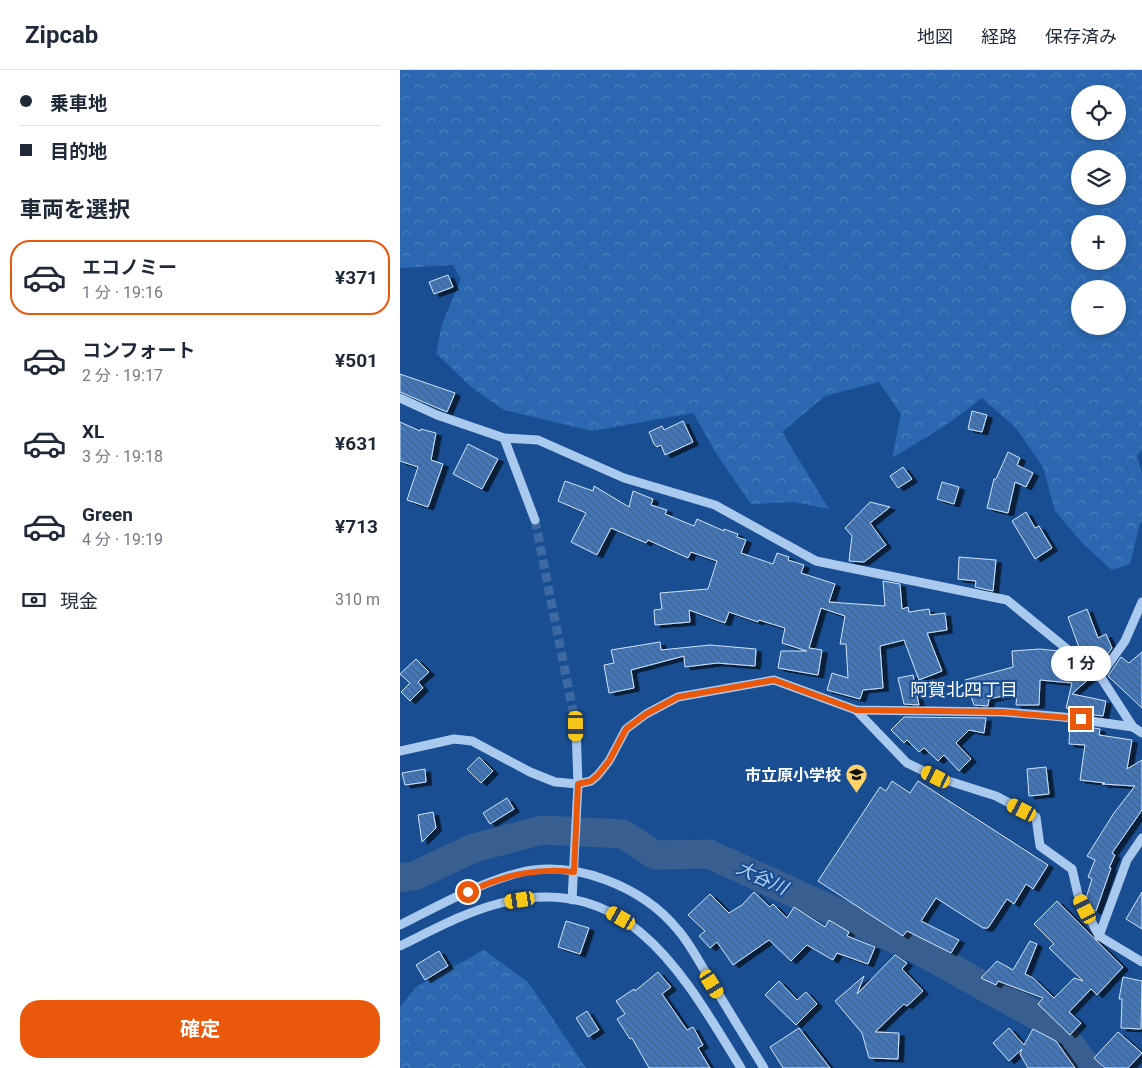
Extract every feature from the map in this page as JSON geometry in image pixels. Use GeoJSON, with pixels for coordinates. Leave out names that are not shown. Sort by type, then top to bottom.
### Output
{"type":"FeatureCollection","features":[{"type":"Feature","properties":{"kind":"street"},"geometry":{"type":"LineString","coordinates":[[400,398],[436,414],[504,438],[538,440],[624,478],[715,505],[816,561],[1007,600],[1100,676],[1133,727],[1142,733]]}},
{"type":"Feature","properties":{"kind":"street"},"geometry":{"type":"LineString","coordinates":[[504,438],[535,520]]}},
{"type":"Feature","properties":{"kind":"street"},"geometry":{"type":"LineString","coordinates":[[1100,676],[1126,641],[1142,602]]}},
{"type":"Feature","properties":{"kind":"street"},"geometry":{"type":"LineString","coordinates":[[400,751],[454,739],[472,741],[530,772],[554,782],[578,784],[591,781],[598,775],[609,761],[626,729],[646,714],[678,697],[774,680],[856,710],[1064,716],[1133,727]]}},
{"type":"Feature","properties":{"kind":"street"},"geometry":{"type":"LineString","coordinates":[[856,710],[907,763],[936,777],[996,796],[1036,816],[1040,846],[1072,869],[1078,895],[1099,936],[1142,962]]}},
{"type":"Feature","properties":{"kind":"street"},"geometry":{"type":"LineString","coordinates":[[572,900],[578,784],[576,726]]}},
{"type":"Feature","properties":{"kind":"street"},"geometry":{"type":"LineString","coordinates":[[1099,936],[1127,860],[1142,838]]}},
{"type":"Feature","properties":{"kind":"street"},"geometry":{"type":"LineString","coordinates":[[400,924],[485,884],[519,873],[552,870],[592,875],[631,892],[655,907],[678,930],[764,1068]]}},
{"type":"Feature","properties":{"kind":"street"},"geometry":{"type":"LineString","coordinates":[[400,946],[467,914],[502,903],[538,897],[572,900],[604,909],[629,923],[665,954],[692,988],[741,1068]]}},
{"type":"Feature","properties":{"kind":"green space"},"geometry":{"type":"Polygon","coordinates":[[[400,70],[1142,70],[1142,450],[1137,456],[1142,474],[1142,523],[1140,523],[1130,564],[1112,570],[1083,544],[1055,511],[1043,467],[1016,428],[982,398],[946,425],[892,458],[901,414],[879,382],[825,396],[782,432],[829,509],[794,502],[751,504],[719,458],[693,413],[592,431],[504,410],[471,387],[436,353],[442,324],[461,279],[453,265],[400,268],[400,70]]]}},
{"type":"Feature","properties":{"kind":"green space"},"geometry":{"type":"Polygon","coordinates":[[[484,950],[528,982],[586,1068],[400,1068],[400,1007],[416,987],[484,950]]]}},
{"type":"Feature","properties":{"kind":"building"},"geometry":{"type":"Polygon","coordinates":[[[448,275],[453,287],[434,294],[429,282],[448,275]]]}},
{"type":"Feature","properties":{"kind":"building"},"geometry":{"type":"Polygon","coordinates":[[[400,374],[455,393],[447,412],[400,392],[400,374]]]}},
{"type":"Feature","properties":{"kind":"building"},"geometry":{"type":"Polygon","coordinates":[[[972,411],[987,415],[982,432],[968,429],[972,411]]]}},
{"type":"Feature","properties":{"kind":"building"},"geometry":{"type":"Polygon","coordinates":[[[683,421],[693,442],[665,455],[661,445],[657,447],[654,444],[649,432],[662,426],[664,430],[683,421]]]}},
{"type":"Feature","properties":{"kind":"building"},"geometry":{"type":"Polygon","coordinates":[[[400,422],[420,431],[421,429],[436,433],[431,460],[443,464],[428,507],[407,500],[418,467],[400,461],[400,422]]]}},
{"type":"Feature","properties":{"kind":"building"},"geometry":{"type":"Polygon","coordinates":[[[468,444],[498,459],[482,489],[453,474],[468,444]]]}},
{"type":"Feature","properties":{"kind":"building"},"geometry":{"type":"Polygon","coordinates":[[[1008,452],[1020,458],[1017,465],[1033,473],[1026,487],[1015,482],[1008,513],[987,508],[994,479],[996,479],[1008,452]]]}},
{"type":"Feature","properties":{"kind":"building"},"geometry":{"type":"Polygon","coordinates":[[[903,467],[912,479],[898,488],[890,476],[903,467]]]}},
{"type":"Feature","properties":{"kind":"building"},"geometry":{"type":"Polygon","coordinates":[[[565,481],[593,491],[594,486],[629,507],[633,491],[653,499],[651,505],[667,510],[665,514],[694,526],[697,519],[724,531],[724,529],[738,534],[737,537],[746,540],[741,553],[773,564],[777,553],[789,557],[788,560],[804,565],[801,573],[835,584],[829,602],[885,606],[883,581],[900,584],[902,609],[908,607],[909,612],[929,609],[930,615],[945,613],[947,630],[927,633],[942,671],[919,680],[904,640],[880,646],[883,688],[863,690],[860,699],[827,690],[832,673],[848,678],[846,644],[840,644],[845,616],[821,608],[809,648],[822,650],[818,675],[778,668],[781,651],[807,651],[782,643],[785,628],[759,620],[758,622],[729,612],[725,623],[689,610],[690,622],[655,625],[654,610],[662,609],[660,593],[708,589],[717,561],[691,552],[688,558],[648,540],[646,543],[611,528],[597,555],[571,542],[586,513],[558,501],[565,481]]]}},
{"type":"Feature","properties":{"kind":"building"},"geometry":{"type":"Polygon","coordinates":[[[942,482],[959,487],[954,504],[937,499],[942,482]]]}},
{"type":"Feature","properties":{"kind":"building"},"geometry":{"type":"Polygon","coordinates":[[[870,502],[890,507],[870,523],[886,545],[864,562],[849,561],[852,536],[845,528],[870,502]]]}},
{"type":"Feature","properties":{"kind":"building"},"geometry":{"type":"Polygon","coordinates":[[[1026,512],[1035,528],[1039,526],[1052,548],[1035,559],[1012,521],[1026,512]]]}},
{"type":"Feature","properties":{"kind":"building"},"geometry":{"type":"Polygon","coordinates":[[[959,557],[996,560],[993,591],[975,587],[976,581],[958,579],[959,557]]]}},
{"type":"Feature","properties":{"kind":"building"},"geometry":{"type":"Polygon","coordinates":[[[1087,609],[1098,638],[1106,634],[1112,648],[1099,667],[1081,653],[1068,617],[1087,609]]]}},
{"type":"Feature","properties":{"kind":"building"},"geometry":{"type":"Polygon","coordinates":[[[660,642],[661,650],[710,645],[756,649],[755,666],[717,663],[685,667],[684,656],[631,670],[634,688],[609,693],[604,665],[614,663],[611,650],[660,642]]]}},
{"type":"Feature","properties":{"kind":"building"},"geometry":{"type":"Polygon","coordinates":[[[1040,649],[1059,651],[1091,677],[1072,694],[1106,701],[1103,716],[1071,712],[1071,709],[1066,708],[1072,683],[1040,680],[1039,705],[1016,705],[1017,693],[989,699],[988,706],[974,705],[965,680],[1013,667],[1012,651],[1040,649]]]}},
{"type":"Feature","properties":{"kind":"building"},"geometry":{"type":"Polygon","coordinates":[[[1142,652],[1142,708],[1108,676],[1121,657],[1129,663],[1142,652]]]}},
{"type":"Feature","properties":{"kind":"building"},"geometry":{"type":"Polygon","coordinates":[[[416,659],[429,672],[418,682],[423,688],[410,701],[401,692],[410,683],[400,674],[416,659]]]}},
{"type":"Feature","properties":{"kind":"building"},"geometry":{"type":"Polygon","coordinates":[[[913,675],[919,705],[904,704],[898,678],[913,675]]]}},
{"type":"Feature","properties":{"kind":"building"},"geometry":{"type":"Polygon","coordinates":[[[904,717],[986,718],[984,733],[969,730],[956,743],[971,759],[959,771],[944,755],[938,761],[924,748],[919,752],[907,740],[904,743],[891,730],[904,717]]]}},
{"type":"Feature","properties":{"kind":"building"},"geometry":{"type":"Polygon","coordinates":[[[1070,724],[1100,729],[1099,735],[1132,740],[1127,769],[1142,760],[1142,810],[1112,853],[1115,855],[1109,868],[1111,868],[1096,911],[1093,910],[1086,898],[1092,879],[1088,877],[1095,860],[1087,856],[1114,813],[1135,786],[1102,784],[1105,783],[1080,780],[1085,745],[1069,744],[1070,724]]]}},
{"type":"Feature","properties":{"kind":"building"},"geometry":{"type":"Polygon","coordinates":[[[479,757],[493,771],[481,783],[467,769],[479,757]]]}},
{"type":"Feature","properties":{"kind":"building"},"geometry":{"type":"Polygon","coordinates":[[[1046,767],[1049,794],[1029,796],[1027,769],[1046,767]]]}},
{"type":"Feature","properties":{"kind":"building"},"geometry":{"type":"Polygon","coordinates":[[[425,769],[426,782],[405,785],[402,773],[425,769]]]}},
{"type":"Feature","properties":{"kind":"building"},"geometry":{"type":"Polygon","coordinates":[[[892,781],[910,793],[918,781],[1048,865],[1033,889],[1026,884],[1014,904],[1007,899],[988,928],[983,928],[936,898],[921,921],[959,940],[951,953],[907,931],[903,936],[818,881],[880,787],[886,791],[892,781]]]}},
{"type":"Feature","properties":{"kind":"building"},"geometry":{"type":"Polygon","coordinates":[[[507,798],[514,809],[490,824],[483,813],[507,798]]]}},
{"type":"Feature","properties":{"kind":"building"},"geometry":{"type":"Polygon","coordinates":[[[433,812],[436,828],[422,842],[418,815],[433,812]]]}},
{"type":"Feature","properties":{"kind":"building"},"geometry":{"type":"Polygon","coordinates":[[[754,892],[770,907],[773,904],[787,918],[794,907],[825,927],[829,920],[849,932],[847,936],[875,947],[868,964],[837,953],[833,960],[807,945],[791,961],[769,940],[733,965],[717,942],[710,948],[699,936],[705,931],[688,915],[710,894],[729,913],[742,905],[754,892]]]}},
{"type":"Feature","properties":{"kind":"building"},"geometry":{"type":"Polygon","coordinates":[[[1142,892],[1142,929],[1126,919],[1142,892]]]}},
{"type":"Feature","properties":{"kind":"building"},"geometry":{"type":"Polygon","coordinates":[[[1057,901],[1123,967],[1097,995],[1091,989],[1069,1012],[1081,1023],[1070,1035],[1038,1004],[1043,998],[998,981],[996,985],[981,978],[997,961],[1013,970],[1030,941],[1037,944],[1025,974],[1033,978],[1054,998],[1074,978],[1083,981],[1049,948],[1054,944],[1034,924],[1057,901]]]}},
{"type":"Feature","properties":{"kind":"building"},"geometry":{"type":"Polygon","coordinates":[[[566,921],[589,928],[580,954],[558,947],[566,921]]]}},
{"type":"Feature","properties":{"kind":"building"},"geometry":{"type":"Polygon","coordinates":[[[439,951],[448,966],[425,980],[416,965],[439,951]]]}},
{"type":"Feature","properties":{"kind":"building"},"geometry":{"type":"Polygon","coordinates":[[[895,955],[907,963],[902,969],[923,991],[907,1006],[904,1004],[875,1032],[899,1033],[898,1059],[869,1058],[862,1033],[835,1001],[864,976],[857,994],[895,955]]]}},
{"type":"Feature","properties":{"kind":"building"},"geometry":{"type":"Polygon","coordinates":[[[658,972],[671,987],[662,994],[687,1030],[693,1027],[703,1045],[698,1048],[710,1068],[649,1068],[632,1038],[630,1039],[617,1019],[625,1014],[616,1001],[634,989],[635,991],[658,972]]]}},
{"type":"Feature","properties":{"kind":"building"},"geometry":{"type":"Polygon","coordinates":[[[1123,977],[1142,981],[1141,1029],[1121,1028],[1122,999],[1119,999],[1123,977]]]}},
{"type":"Feature","properties":{"kind":"building"},"geometry":{"type":"Polygon","coordinates":[[[779,981],[797,1000],[806,992],[817,1004],[796,1025],[765,995],[779,981]]]}},
{"type":"Feature","properties":{"kind":"building"},"geometry":{"type":"Polygon","coordinates":[[[587,1011],[599,1030],[588,1037],[576,1018],[587,1011]]]}},
{"type":"Feature","properties":{"kind":"building"},"geometry":{"type":"Polygon","coordinates":[[[799,1028],[830,1068],[783,1068],[770,1047],[799,1028]]]}},
{"type":"Feature","properties":{"kind":"building"},"geometry":{"type":"Polygon","coordinates":[[[1009,1028],[1024,1045],[1033,1029],[1056,1041],[1075,1068],[1028,1068],[1020,1054],[1022,1049],[1009,1061],[993,1043],[1009,1028]]]}},
{"type":"Feature","properties":{"kind":"building"},"geometry":{"type":"Polygon","coordinates":[[[1118,1032],[1142,1053],[1128,1068],[1105,1068],[1094,1058],[1118,1032]]]}},
{"type":"Feature","properties":{"kind":"waterway","name":"大谷川"},"geometry":{"type":"LineString","coordinates":[[400,878],[414,876],[474,848],[542,830],[623,834],[655,855],[709,854],[919,950],[1055,1026],[1088,1068]]}},
{"type":"Feature","properties":{"kind":"tunnel"},"geometry":{"type":"LineString","coordinates":[[535,520],[576,726]]}},
{"type":"Feature","properties":{"kind":"place","name":"市立原小学校"},"geometry":{"type":"Point","coordinates":[857,794]}},
{"type":"Feature","properties":{"kind":"district","name":"阿賀北四丁目"},"geometry":{"type":"Point","coordinates":[964,690]}},
{"type":"Feature","properties":{"kind":"route"},"geometry":{"type":"LineString","coordinates":[[468,892],[485,884],[519,873],[552,870],[574,872],[578,784],[591,781],[598,775],[609,761],[626,729],[646,714],[678,697],[774,680],[856,710],[1003,712],[1081,719]]}}]}
